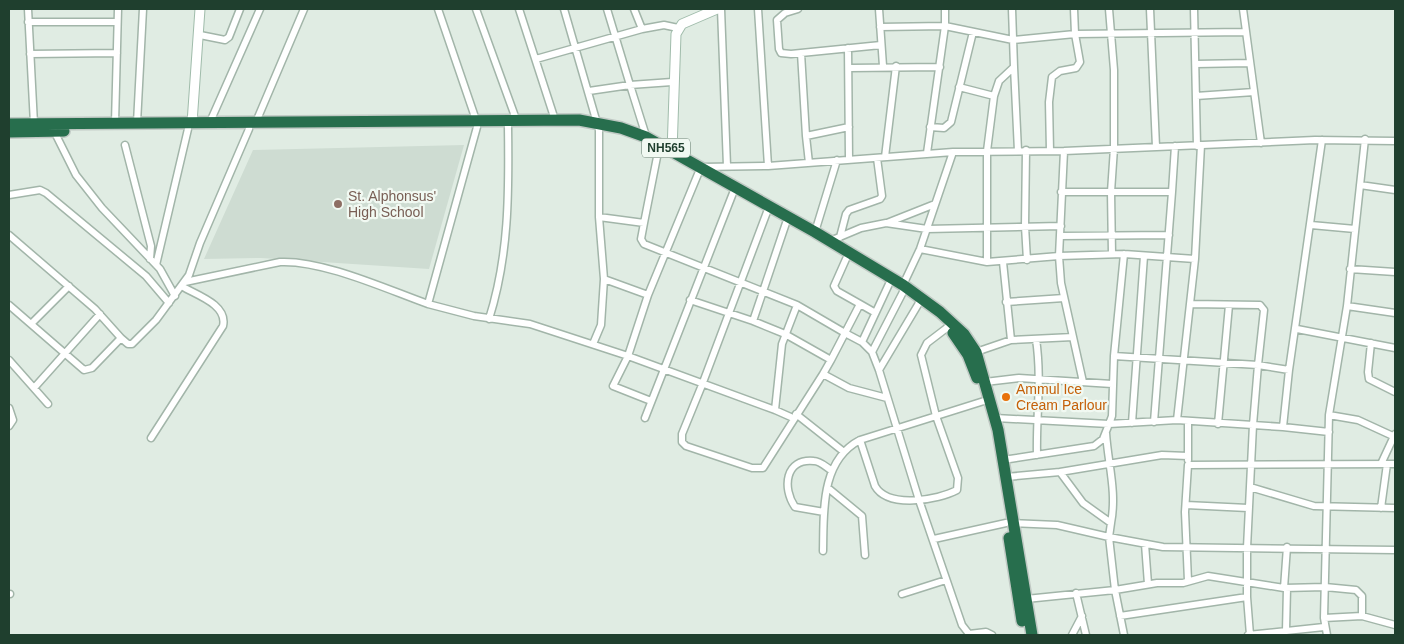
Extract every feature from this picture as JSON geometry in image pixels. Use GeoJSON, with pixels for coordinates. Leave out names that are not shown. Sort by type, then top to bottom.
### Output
{"type":"FeatureCollection","features":[{"type":"Feature","properties":{"kind":"highway","name":"NH565"},"geometry":{"type":"LineString","coordinates":[[9,132],[190,126],[476,124],[555,120],[646,137],[733,193],[889,284],[903,288],[948,327],[957,338],[968,355],[984,402],[1032,635]]}},
{"type":"Feature","properties":{"kind":"highway","name":"NH565"},"geometry":{"type":"LineString","coordinates":[[9,124],[137,123],[190,126],[210,122],[253,126]]}},
{"type":"Feature","properties":{"kind":"highway","name":"NH565"},"geometry":{"type":"LineString","coordinates":[[512,123],[598,127],[624,136],[698,170],[815,232],[835,239],[953,323],[976,352],[995,418],[1006,477],[1010,523],[1025,635]]}},
{"type":"Feature","properties":{"kind":"street"},"geometry":{"type":"LineString","coordinates":[[28,9],[34,124]]}},
{"type":"Feature","properties":{"kind":"street"},"geometry":{"type":"LineString","coordinates":[[115,123],[118,9]]}},
{"type":"Feature","properties":{"kind":"street"},"geometry":{"type":"LineString","coordinates":[[137,123],[143,9]]}},
{"type":"Feature","properties":{"kind":"street"},"geometry":{"type":"LineString","coordinates":[[156,265],[190,126],[200,35],[200,9]]}},
{"type":"Feature","properties":{"kind":"street"},"geometry":{"type":"LineString","coordinates":[[200,35],[225,40],[229,37],[240,9]]}},
{"type":"Feature","properties":{"kind":"street"},"geometry":{"type":"LineString","coordinates":[[210,122],[260,9]]}},
{"type":"Feature","properties":{"kind":"street"},"geometry":{"type":"LineString","coordinates":[[9,237],[69,286],[100,314],[128,344],[136,342],[184,284],[304,9]]}},
{"type":"Feature","properties":{"kind":"street"},"geometry":{"type":"LineString","coordinates":[[428,304],[476,124],[438,9]]}},
{"type":"Feature","properties":{"kind":"street"},"geometry":{"type":"LineString","coordinates":[[476,9],[512,123],[505,254],[497,295],[489,319]]}},
{"type":"Feature","properties":{"kind":"street"},"geometry":{"type":"LineString","coordinates":[[518,9],[555,120]]}},
{"type":"Feature","properties":{"kind":"street"},"geometry":{"type":"LineString","coordinates":[[564,9],[598,127],[599,217],[604,279],[601,325],[593,344]]}},
{"type":"Feature","properties":{"kind":"street"},"geometry":{"type":"LineString","coordinates":[[607,9],[646,137]]}},
{"type":"Feature","properties":{"kind":"street"},"geometry":{"type":"LineString","coordinates":[[634,9],[642,29]]}},
{"type":"Feature","properties":{"kind":"street"},"geometry":{"type":"LineString","coordinates":[[672,152],[672,82],[674,42],[678,28],[690,19],[719,9],[727,166]]}},
{"type":"Feature","properties":{"kind":"street"},"geometry":{"type":"LineString","coordinates":[[758,9],[768,166]]}},
{"type":"Feature","properties":{"kind":"street"},"geometry":{"type":"LineString","coordinates":[[798,9],[778,17],[779,49],[785,54],[881,45]]}},
{"type":"Feature","properties":{"kind":"street"},"geometry":{"type":"LineString","coordinates":[[879,9],[882,66]]}},
{"type":"Feature","properties":{"kind":"street"},"geometry":{"type":"LineString","coordinates":[[927,153],[946,26],[945,9]]}},
{"type":"Feature","properties":{"kind":"street"},"geometry":{"type":"LineString","coordinates":[[1012,9],[1018,150]]}},
{"type":"Feature","properties":{"kind":"street"},"geometry":{"type":"LineString","coordinates":[[1050,151],[1049,102],[1052,77],[1060,71],[1079,65],[1080,54],[1075,34],[1074,9]]}},
{"type":"Feature","properties":{"kind":"street"},"geometry":{"type":"LineString","coordinates":[[1109,9],[1114,70],[1114,148],[1111,192],[1112,254]]}},
{"type":"Feature","properties":{"kind":"street"},"geometry":{"type":"LineString","coordinates":[[1150,9],[1156,147]]}},
{"type":"Feature","properties":{"kind":"street"},"geometry":{"type":"LineString","coordinates":[[1177,420],[1195,259],[1199,145],[1194,9]]}},
{"type":"Feature","properties":{"kind":"street"},"geometry":{"type":"LineString","coordinates":[[1243,9],[1261,143]]}},
{"type":"Feature","properties":{"kind":"street"},"geometry":{"type":"LineString","coordinates":[[28,22],[117,22]]}},
{"type":"Feature","properties":{"kind":"street"},"geometry":{"type":"LineString","coordinates":[[536,59],[642,29],[664,25],[678,28]]}},
{"type":"Feature","properties":{"kind":"street"},"geometry":{"type":"LineString","coordinates":[[880,26],[946,26],[1013,40],[1075,34],[1246,32]]}},
{"type":"Feature","properties":{"kind":"street"},"geometry":{"type":"LineString","coordinates":[[930,128],[944,128],[948,126],[973,32]]}},
{"type":"Feature","properties":{"kind":"street"},"geometry":{"type":"LineString","coordinates":[[848,48],[850,68],[849,159]]}},
{"type":"Feature","properties":{"kind":"street"},"geometry":{"type":"LineString","coordinates":[[30,54],[117,53]]}},
{"type":"Feature","properties":{"kind":"street"},"geometry":{"type":"LineString","coordinates":[[800,53],[809,163]]}},
{"type":"Feature","properties":{"kind":"street"},"geometry":{"type":"LineString","coordinates":[[1196,64],[1250,64]]}},
{"type":"Feature","properties":{"kind":"street"},"geometry":{"type":"LineString","coordinates":[[885,157],[896,66]]}},
{"type":"Feature","properties":{"kind":"street"},"geometry":{"type":"LineString","coordinates":[[850,68],[940,66]]}},
{"type":"Feature","properties":{"kind":"street"},"geometry":{"type":"LineString","coordinates":[[987,262],[987,151],[994,96],[999,81],[1014,67]]}},
{"type":"Feature","properties":{"kind":"street"},"geometry":{"type":"LineString","coordinates":[[589,91],[630,85],[672,82]]}},
{"type":"Feature","properties":{"kind":"street"},"geometry":{"type":"LineString","coordinates":[[959,88],[994,96]]}},
{"type":"Feature","properties":{"kind":"street"},"geometry":{"type":"LineString","coordinates":[[1196,96],[1254,92]]}},
{"type":"Feature","properties":{"kind":"street"},"geometry":{"type":"LineString","coordinates":[[806,136],[849,127]]}},
{"type":"Feature","properties":{"kind":"street"},"geometry":{"type":"LineString","coordinates":[[54,131],[76,175],[102,208],[156,265],[175,296]]}},
{"type":"Feature","properties":{"kind":"street"},"geometry":{"type":"LineString","coordinates":[[1327,635],[1324,627],[1327,508],[1326,465],[1330,415],[1347,306],[1365,139]]}},
{"type":"Feature","properties":{"kind":"street"},"geometry":{"type":"LineString","coordinates":[[651,402],[613,386],[628,356],[648,295],[698,170],[727,166],[768,166],[927,153],[1018,150],[1050,151],[1322,140],[1365,139],[1395,141]]}},
{"type":"Feature","properties":{"kind":"street"},"geometry":{"type":"LineString","coordinates":[[1283,427],[1289,370],[1297,329],[1322,140]]}},
{"type":"Feature","properties":{"kind":"street"},"geometry":{"type":"LineString","coordinates":[[125,145],[151,246],[150,259]]}},
{"type":"Feature","properties":{"kind":"street"},"geometry":{"type":"LineString","coordinates":[[1154,422],[1175,146]]}},
{"type":"Feature","properties":{"kind":"street"},"geometry":{"type":"LineString","coordinates":[[1026,150],[1025,226],[1027,260]]}},
{"type":"Feature","properties":{"kind":"street"},"geometry":{"type":"LineString","coordinates":[[1064,150],[1059,256],[1064,298],[1083,382]]}},
{"type":"Feature","properties":{"kind":"street"},"geometry":{"type":"LineString","coordinates":[[658,152],[642,242],[740,284],[797,305],[862,342],[872,352],[919,500],[966,632],[969,634],[986,632],[992,635]]}},
{"type":"Feature","properties":{"kind":"street"},"geometry":{"type":"LineString","coordinates":[[872,352],[920,249],[953,152]]}},
{"type":"Feature","properties":{"kind":"street"},"geometry":{"type":"LineString","coordinates":[[835,239],[849,210],[880,199],[882,196],[877,158]]}},
{"type":"Feature","properties":{"kind":"street"},"geometry":{"type":"LineString","coordinates":[[815,232],[837,160]]}},
{"type":"Feature","properties":{"kind":"street"},"geometry":{"type":"LineString","coordinates":[[1360,185],[1395,190]]}},
{"type":"Feature","properties":{"kind":"street"},"geometry":{"type":"LineString","coordinates":[[9,195],[40,190],[46,193],[146,276],[169,303]]}},
{"type":"Feature","properties":{"kind":"street"},"geometry":{"type":"LineString","coordinates":[[1061,192],[1172,192]]}},
{"type":"Feature","properties":{"kind":"street"},"geometry":{"type":"LineString","coordinates":[[645,418],[702,268],[733,193]]}},
{"type":"Feature","properties":{"kind":"street"},"geometry":{"type":"LineString","coordinates":[[835,239],[861,228],[886,224],[935,204]]}},
{"type":"Feature","properties":{"kind":"street"},"geometry":{"type":"LineString","coordinates":[[767,212],[682,434],[682,442],[686,446],[760,469],[769,460],[823,374],[860,304]]}},
{"type":"Feature","properties":{"kind":"street"},"geometry":{"type":"LineString","coordinates":[[599,217],[644,223]]}},
{"type":"Feature","properties":{"kind":"street"},"geometry":{"type":"LineString","coordinates":[[753,321],[786,224]]}},
{"type":"Feature","properties":{"kind":"street"},"geometry":{"type":"LineString","coordinates":[[886,224],[927,229],[987,226],[1060,226]]}},
{"type":"Feature","properties":{"kind":"street"},"geometry":{"type":"LineString","coordinates":[[1311,225],[1355,229]]}},
{"type":"Feature","properties":{"kind":"street"},"geometry":{"type":"LineString","coordinates":[[1060,236],[1169,235]]}},
{"type":"Feature","properties":{"kind":"street"},"geometry":{"type":"LineString","coordinates":[[920,249],[987,262],[1112,254],[1195,259]]}},
{"type":"Feature","properties":{"kind":"street"},"geometry":{"type":"LineString","coordinates":[[1003,460],[1094,446],[1103,439],[1112,416],[1114,356],[1124,254]]}},
{"type":"Feature","properties":{"kind":"street"},"geometry":{"type":"LineString","coordinates":[[1132,423],[1144,256]]}},
{"type":"Feature","properties":{"kind":"street"},"geometry":{"type":"LineString","coordinates":[[846,259],[834,286],[837,291],[874,312]]}},
{"type":"Feature","properties":{"kind":"street"},"geometry":{"type":"LineString","coordinates":[[184,284],[280,262],[294,262],[336,272],[428,304],[489,319],[530,324],[628,356],[702,385],[795,416],[844,452]]}},
{"type":"Feature","properties":{"kind":"street"},"geometry":{"type":"LineString","coordinates":[[1003,262],[1010,340]]}},
{"type":"Feature","properties":{"kind":"street"},"geometry":{"type":"LineString","coordinates":[[1350,269],[1395,272]]}},
{"type":"Feature","properties":{"kind":"street"},"geometry":{"type":"LineString","coordinates":[[604,279],[648,295]]}},
{"type":"Feature","properties":{"kind":"street"},"geometry":{"type":"LineString","coordinates":[[151,438],[223,326],[224,319],[220,309],[184,284]]}},
{"type":"Feature","properties":{"kind":"street"},"geometry":{"type":"LineString","coordinates":[[862,342],[874,312],[889,284]]}},
{"type":"Feature","properties":{"kind":"street"},"geometry":{"type":"LineString","coordinates":[[31,324],[69,286]]}},
{"type":"Feature","properties":{"kind":"street"},"geometry":{"type":"LineString","coordinates":[[1006,302],[1064,298]]}},
{"type":"Feature","properties":{"kind":"street"},"geometry":{"type":"LineString","coordinates":[[690,300],[785,334],[831,360]]}},
{"type":"Feature","properties":{"kind":"street"},"geometry":{"type":"LineString","coordinates":[[879,370],[919,303]]}},
{"type":"Feature","properties":{"kind":"street"},"geometry":{"type":"LineString","coordinates":[[1190,304],[1257,304],[1262,307],[1248,508],[1247,597],[1249,635],[1324,627]]}},
{"type":"Feature","properties":{"kind":"street"},"geometry":{"type":"LineString","coordinates":[[9,305],[64,354],[79,366],[88,370],[122,338]]}},
{"type":"Feature","properties":{"kind":"street"},"geometry":{"type":"LineString","coordinates":[[776,410],[780,358],[785,334],[797,305]]}},
{"type":"Feature","properties":{"kind":"street"},"geometry":{"type":"LineString","coordinates":[[1218,424],[1229,305]]}},
{"type":"Feature","properties":{"kind":"street"},"geometry":{"type":"LineString","coordinates":[[1347,306],[1395,313]]}},
{"type":"Feature","properties":{"kind":"street"},"geometry":{"type":"LineString","coordinates":[[34,388],[100,314]]}},
{"type":"Feature","properties":{"kind":"street"},"geometry":{"type":"LineString","coordinates":[[860,440],[879,493],[886,498],[919,500],[954,492],[958,487],[958,478],[936,416],[921,355],[927,343],[948,327]]}},
{"type":"Feature","properties":{"kind":"street"},"geometry":{"type":"LineString","coordinates":[[1297,329],[1395,348]]}},
{"type":"Feature","properties":{"kind":"street"},"geometry":{"type":"LineString","coordinates":[[976,352],[1010,340],[1073,337]]}},
{"type":"Feature","properties":{"kind":"street"},"geometry":{"type":"LineString","coordinates":[[1036,340],[1040,379],[1036,420],[1037,455]]}},
{"type":"Feature","properties":{"kind":"street"},"geometry":{"type":"LineString","coordinates":[[1371,343],[1369,379],[1395,392]]}},
{"type":"Feature","properties":{"kind":"street"},"geometry":{"type":"LineString","coordinates":[[1114,356],[1223,361],[1289,370]]}},
{"type":"Feature","properties":{"kind":"street"},"geometry":{"type":"LineString","coordinates":[[9,360],[48,404]]}},
{"type":"Feature","properties":{"kind":"street"},"geometry":{"type":"LineString","coordinates":[[823,374],[849,388],[887,398]]}},
{"type":"Feature","properties":{"kind":"street"},"geometry":{"type":"LineString","coordinates":[[985,382],[1004,378],[1112,384]]}},
{"type":"Feature","properties":{"kind":"street"},"geometry":{"type":"LineString","coordinates":[[823,552],[824,512],[831,470],[844,452],[860,440],[984,402]]}},
{"type":"Feature","properties":{"kind":"street"},"geometry":{"type":"LineString","coordinates":[[9,408],[13,420],[9,426]]}},
{"type":"Feature","properties":{"kind":"street"},"geometry":{"type":"LineString","coordinates":[[1330,415],[1358,420],[1395,435],[1384,464],[1381,508]]}},
{"type":"Feature","properties":{"kind":"street"},"geometry":{"type":"LineString","coordinates":[[995,418],[1109,424],[1177,420],[1329,432]]}},
{"type":"Feature","properties":{"kind":"street"},"geometry":{"type":"LineString","coordinates":[[1188,421],[1186,505],[1188,581]]}},
{"type":"Feature","properties":{"kind":"street"},"geometry":{"type":"LineString","coordinates":[[1106,432],[1111,464],[1114,507],[1109,537],[1115,590],[1124,635]]}},
{"type":"Feature","properties":{"kind":"street"},"geometry":{"type":"LineString","coordinates":[[1006,477],[1060,472],[1162,455],[1188,456]]}},
{"type":"Feature","properties":{"kind":"street"},"geometry":{"type":"LineString","coordinates":[[824,512],[795,507],[789,494],[786,480],[787,474],[794,467],[814,460],[831,470]]}},
{"type":"Feature","properties":{"kind":"street"},"geometry":{"type":"LineString","coordinates":[[1188,465],[1251,467],[1395,464]]}},
{"type":"Feature","properties":{"kind":"street"},"geometry":{"type":"LineString","coordinates":[[1060,472],[1088,508],[1111,523]]}},
{"type":"Feature","properties":{"kind":"street"},"geometry":{"type":"LineString","coordinates":[[1250,487],[1282,498],[1327,508],[1395,508]]}},
{"type":"Feature","properties":{"kind":"street"},"geometry":{"type":"LineString","coordinates":[[828,488],[862,516],[865,555]]}},
{"type":"Feature","properties":{"kind":"street"},"geometry":{"type":"LineString","coordinates":[[1186,505],[1248,508]]}},
{"type":"Feature","properties":{"kind":"street"},"geometry":{"type":"LineString","coordinates":[[934,539],[1010,523],[1057,525],[1145,544],[1186,548],[1287,547],[1395,550]]}},
{"type":"Feature","properties":{"kind":"street"},"geometry":{"type":"LineString","coordinates":[[1145,544],[1148,584]]}},
{"type":"Feature","properties":{"kind":"street"},"geometry":{"type":"LineString","coordinates":[[1286,631],[1287,547]]}},
{"type":"Feature","properties":{"kind":"street"},"geometry":{"type":"LineString","coordinates":[[1026,599],[1188,581],[1208,576],[1247,584],[1286,588],[1325,587],[1356,590],[1362,596],[1362,616]]}},
{"type":"Feature","properties":{"kind":"street"},"geometry":{"type":"LineString","coordinates":[[902,594],[946,580]]}},
{"type":"Feature","properties":{"kind":"street"},"geometry":{"type":"LineString","coordinates":[[1076,593],[1086,635]]}},
{"type":"Feature","properties":{"kind":"street"},"geometry":{"type":"LineString","coordinates":[[1120,616],[1247,597]]}},
{"type":"Feature","properties":{"kind":"street"},"geometry":{"type":"LineString","coordinates":[[1072,635],[1082,616]]}},
{"type":"Feature","properties":{"kind":"street"},"geometry":{"type":"LineString","coordinates":[[1324,618],[1362,616],[1395,625]]}},
{"type":"Feature","properties":{"kind":"shaded area","name":"St. Alphonsus' High School"},"geometry":{"type":"Polygon","coordinates":[[[464,145],[429,269],[261,258],[204,259],[253,150],[464,145]]]}},
{"type":"Feature","properties":{"kind":"place","name":"St. Alphonsus' High School"},"geometry":{"type":"Point","coordinates":[338,204]}},
{"type":"Feature","properties":{"kind":"place","name":"Ammul Ice Cream Parlour"},"geometry":{"type":"Point","coordinates":[1006,397]}}]}
